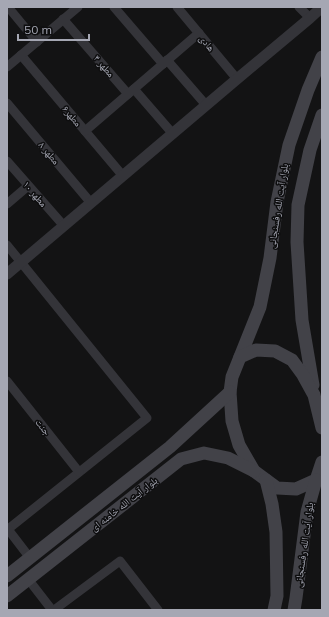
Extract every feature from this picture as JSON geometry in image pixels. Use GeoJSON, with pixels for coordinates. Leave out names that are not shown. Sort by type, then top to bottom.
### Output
{"type":"FeatureCollection","features":[{"type":"Feature","properties":{"kind":"main road","name":"بلوار آیت الله رفسنجانی"},"geometry":{"type":"LineString","coordinates":[[254,471],[238,445],[232,421],[230,392],[232,377],[260,307],[270,258],[277,202],[289,145],[308,90],[322,57]]}},
{"type":"Feature","properties":{"kind":"main road","name":"بلوار آیت الله رفسنجانی"},"geometry":{"type":"LineString","coordinates":[[314,395],[302,320],[297,242],[298,205],[310,150],[322,115]]}},
{"type":"Feature","properties":{"kind":"main road"},"geometry":{"type":"LineString","coordinates":[[240,357],[256,350],[275,351],[292,360],[314,395],[322,424]]}},
{"type":"Feature","properties":{"kind":"main road","name":"بلوار آیت الله خامنه ای"},"geometry":{"type":"LineString","coordinates":[[7,576],[170,447],[230,392]]}},
{"type":"Feature","properties":{"kind":"main road","name":"بلوار آیت الله خامنه ای"},"geometry":{"type":"LineString","coordinates":[[7,596],[181,459],[204,453],[228,458],[254,471]]}},
{"type":"Feature","properties":{"kind":"main road","name":"بلوار آیت الله رفسنجانی"},"geometry":{"type":"LineString","coordinates":[[294,610],[306,512],[320,470]]}},
{"type":"Feature","properties":{"kind":"main road"},"geometry":{"type":"LineString","coordinates":[[254,471],[277,488],[296,489],[320,470]]}},
{"type":"Feature","properties":{"kind":"main road"},"geometry":{"type":"LineString","coordinates":[[266,480],[272,504],[276,532],[277,596],[274,610]]}},
{"type":"Feature","properties":{"kind":"street"},"geometry":{"type":"LineString","coordinates":[[8,7],[37,42]]}},
{"type":"Feature","properties":{"kind":"street"},"geometry":{"type":"LineString","coordinates":[[114,7],[206,105]]}},
{"type":"Feature","properties":{"kind":"street","name":"هادی"},"geometry":{"type":"LineString","coordinates":[[177,7],[237,79]]}},
{"type":"Feature","properties":{"kind":"street"},"geometry":{"type":"LineString","coordinates":[[299,7],[310,18]]}},
{"type":"Feature","properties":{"kind":"street"},"geometry":{"type":"LineString","coordinates":[[7,274],[322,7]]}},
{"type":"Feature","properties":{"kind":"street"},"geometry":{"type":"LineString","coordinates":[[7,67],[63,20],[72,9]]}},
{"type":"Feature","properties":{"kind":"street","name":"مطهر ۴"},"geometry":{"type":"LineString","coordinates":[[63,20],[173,134]]}},
{"type":"Feature","properties":{"kind":"street"},"geometry":{"type":"LineString","coordinates":[[85,131],[199,33]]}},
{"type":"Feature","properties":{"kind":"street","name":"مطهر۶"},"geometry":{"type":"LineString","coordinates":[[21,55],[123,176]]}},
{"type":"Feature","properties":{"kind":"street","name":"مطهر ۸"},"geometry":{"type":"LineString","coordinates":[[7,103],[91,203]]}},
{"type":"Feature","properties":{"kind":"street","name":"مطهر ۱۰"},"geometry":{"type":"LineString","coordinates":[[7,161],[64,226]]}},
{"type":"Feature","properties":{"kind":"street"},"geometry":{"type":"LineString","coordinates":[[7,204],[28,186]]}},
{"type":"Feature","properties":{"kind":"street"},"geometry":{"type":"LineString","coordinates":[[7,245],[147,418],[7,529],[30,558]]}},
{"type":"Feature","properties":{"kind":"street","name":"جنت"},"geometry":{"type":"LineString","coordinates":[[7,381],[78,472]]}},
{"type":"Feature","properties":{"kind":"street"},"geometry":{"type":"LineString","coordinates":[[28,579],[53,610],[120,561],[158,610]]}}]}
